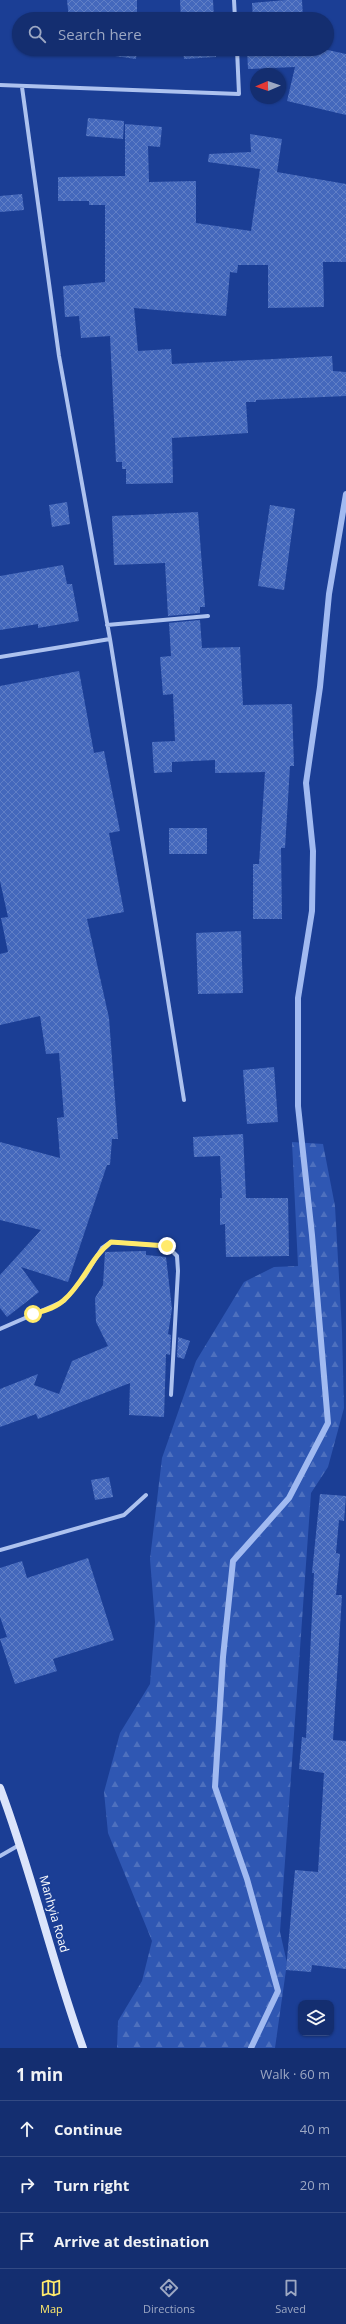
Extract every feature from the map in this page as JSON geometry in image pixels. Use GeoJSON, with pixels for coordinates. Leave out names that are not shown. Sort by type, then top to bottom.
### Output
{"type":"FeatureCollection","features":[{"type":"Feature","properties":{"kind":"main road","name":"Manhyia Road"},"geometry":{"type":"LineString","coordinates":[[0,1788],[21,1844],[68,2005],[83,2048]]}},
{"type":"Feature","properties":{"kind":"street"},"geometry":{"type":"LineString","coordinates":[[234,0],[235,12]]}},
{"type":"Feature","properties":{"kind":"street"},"geometry":{"type":"LineString","coordinates":[[0,85],[238,94],[236,56]]}},
{"type":"Feature","properties":{"kind":"street"},"geometry":{"type":"LineString","coordinates":[[22,87],[59,356],[110,639],[184,1100]]}},
{"type":"Feature","properties":{"kind":"street"},"geometry":{"type":"LineString","coordinates":[[107,625],[208,616]]}},
{"type":"Feature","properties":{"kind":"street"},"geometry":{"type":"LineString","coordinates":[[0,657],[110,639]]}},
{"type":"Feature","properties":{"kind":"street"},"geometry":{"type":"LineString","coordinates":[[0,1329],[64,1301],[85,1276],[102,1248],[111,1242],[167,1246],[177,1256],[178,1271],[171,1395]]}},
{"type":"Feature","properties":{"kind":"street"},"geometry":{"type":"LineString","coordinates":[[0,1550],[124,1515],[146,1495]]}},
{"type":"Feature","properties":{"kind":"street"},"geometry":{"type":"LineString","coordinates":[[0,1856],[21,1844]]}},
{"type":"Feature","properties":{"kind":"green space"},"geometry":{"type":"Polygon","coordinates":[[[292,1142],[323,1144],[335,1206],[342,1331],[344,1408],[328,1467],[311,1493],[280,1932],[287,1963],[275,2048],[117,2048],[118,2021],[142,1981],[152,1941],[108,1833],[104,1792],[120,1733],[150,1684],[155,1622],[150,1559],[162,1458],[196,1361],[244,1282],[274,1267],[298,1266],[292,1142]]]}},
{"type":"Feature","properties":{"kind":"building"},"geometry":{"type":"Polygon","coordinates":[[[67,0],[137,0],[137,12],[68,12],[67,0]]]}},
{"type":"Feature","properties":{"kind":"building"},"geometry":{"type":"Polygon","coordinates":[[[180,0],[213,0],[214,12],[181,12],[180,0]]]}},
{"type":"Feature","properties":{"kind":"building"},"geometry":{"type":"Polygon","coordinates":[[[302,0],[303,12],[253,12],[252,3],[302,0]]]}},
{"type":"Feature","properties":{"kind":"building"},"geometry":{"type":"Polygon","coordinates":[[[334,51],[346,54],[346,115],[287,101],[295,67],[248,69],[247,56],[334,56],[334,51]]]}},
{"type":"Feature","properties":{"kind":"building"},"geometry":{"type":"Polygon","coordinates":[[[115,56],[136,56],[136,59],[115,56]]]}},
{"type":"Feature","properties":{"kind":"building"},"geometry":{"type":"Polygon","coordinates":[[[184,56],[216,56],[216,57],[184,59],[184,56]]]}},
{"type":"Feature","properties":{"kind":"building"},"geometry":{"type":"Polygon","coordinates":[[[88,118],[124,121],[123,139],[86,136],[88,118]]]}},
{"type":"Feature","properties":{"kind":"building"},"geometry":{"type":"Polygon","coordinates":[[[125,124],[162,127],[160,147],[148,146],[149,182],[196,181],[196,223],[251,231],[260,169],[208,162],[209,154],[251,152],[250,134],[282,139],[277,172],[346,184],[346,262],[323,262],[324,307],[268,308],[268,265],[238,265],[237,273],[230,272],[226,316],[134,308],[138,351],[171,349],[172,364],[332,356],[333,371],[346,372],[346,396],[256,400],[256,402],[246,402],[248,433],[172,438],[173,483],[126,484],[126,469],[122,469],[122,462],[116,462],[110,336],[81,338],[79,316],[65,317],[63,286],[105,282],[105,205],[89,205],[89,201],[58,201],[58,177],[125,176],[125,124]]]}},
{"type":"Feature","properties":{"kind":"building"},"geometry":{"type":"Polygon","coordinates":[[[22,194],[24,210],[0,212],[0,196],[22,194]]]}},
{"type":"Feature","properties":{"kind":"building"},"geometry":{"type":"Polygon","coordinates":[[[67,502],[70,524],[52,527],[49,505],[67,502]]]}},
{"type":"Feature","properties":{"kind":"building"},"geometry":{"type":"Polygon","coordinates":[[[270,505],[295,509],[284,590],[258,586],[270,505]]]}},
{"type":"Feature","properties":{"kind":"building"},"geometry":{"type":"Polygon","coordinates":[[[198,512],[205,607],[200,607],[200,613],[168,616],[165,563],[114,565],[112,516],[198,512]]]}},
{"type":"Feature","properties":{"kind":"building"},"geometry":{"type":"Polygon","coordinates":[[[63,565],[67,584],[72,584],[79,621],[38,628],[38,624],[0,630],[0,576],[63,565]]]}},
{"type":"Feature","properties":{"kind":"building"},"geometry":{"type":"Polygon","coordinates":[[[200,620],[202,648],[240,647],[243,705],[292,704],[294,766],[290,766],[285,848],[281,848],[282,919],[253,919],[253,864],[259,864],[265,772],[215,773],[215,760],[172,762],[172,772],[154,773],[152,742],[175,741],[173,694],[163,695],[160,657],[171,656],[169,623],[200,620]]]}},
{"type":"Feature","properties":{"kind":"building"},"geometry":{"type":"Polygon","coordinates":[[[79,671],[94,753],[104,751],[120,831],[109,833],[124,912],[87,919],[109,1018],[118,1139],[112,1139],[110,1165],[107,1165],[68,1282],[21,1267],[39,1292],[7,1317],[0,1308],[0,1275],[41,1230],[0,1220],[0,1142],[60,1158],[57,1118],[64,1117],[59,1053],[46,1054],[40,1016],[0,1025],[0,954],[8,952],[1,918],[8,917],[0,881],[0,686],[79,671]]]}},
{"type":"Feature","properties":{"kind":"building"},"geometry":{"type":"Polygon","coordinates":[[[169,828],[207,828],[207,854],[169,854],[169,828]]]}},
{"type":"Feature","properties":{"kind":"building"},"geometry":{"type":"Polygon","coordinates":[[[241,931],[243,993],[198,994],[196,933],[241,931]]]}},
{"type":"Feature","properties":{"kind":"building"},"geometry":{"type":"Polygon","coordinates":[[[274,1067],[278,1122],[247,1124],[243,1070],[274,1067]]]}},
{"type":"Feature","properties":{"kind":"building"},"geometry":{"type":"Polygon","coordinates":[[[243,1134],[246,1198],[288,1198],[289,1256],[226,1257],[225,1224],[220,1225],[220,1198],[222,1198],[220,1156],[194,1157],[193,1137],[243,1134]]]}},
{"type":"Feature","properties":{"kind":"building"},"geometry":{"type":"Polygon","coordinates":[[[146,1251],[146,1255],[166,1257],[172,1309],[168,1334],[171,1335],[170,1355],[166,1354],[164,1417],[129,1415],[130,1383],[38,1419],[36,1414],[0,1427],[0,1389],[38,1374],[34,1385],[59,1394],[72,1361],[108,1346],[96,1322],[95,1298],[103,1285],[105,1252],[146,1251]]]}},
{"type":"Feature","properties":{"kind":"building"},"geometry":{"type":"Polygon","coordinates":[[[178,1337],[190,1341],[184,1359],[177,1357],[178,1337]]]}},
{"type":"Feature","properties":{"kind":"building"},"geometry":{"type":"Polygon","coordinates":[[[109,1477],[113,1497],[95,1500],[91,1480],[109,1477]]]}},
{"type":"Feature","properties":{"kind":"building"},"geometry":{"type":"Polygon","coordinates":[[[320,1494],[346,1496],[344,1521],[339,1520],[336,1553],[340,1554],[336,1595],[342,1595],[333,1740],[346,1741],[346,1969],[312,1965],[311,1972],[286,1970],[295,1870],[318,1872],[324,1773],[299,1769],[302,1737],[306,1738],[314,1573],[312,1573],[320,1494]]]}},
{"type":"Feature","properties":{"kind":"building"},"geometry":{"type":"Polygon","coordinates":[[[88,1558],[114,1640],[53,1659],[57,1671],[15,1684],[0,1639],[7,1637],[0,1617],[0,1568],[22,1561],[27,1578],[88,1558]]]}},
{"type":"Feature","properties":{"kind":"waterway"},"geometry":{"type":"LineString","coordinates":[[251,2048],[278,1991],[247,1879],[215,1787],[223,1657],[233,1561],[289,1498],[328,1423],[312,1235],[298,1106],[298,998],[312,911],[313,851],[306,783],[320,687],[329,594],[346,494]]}},
{"type":"Feature","properties":{"kind":"route"},"geometry":{"type":"LineString","coordinates":[[33,1314],[52,1308],[64,1301],[85,1276],[102,1248],[111,1242],[167,1246]]}}]}
